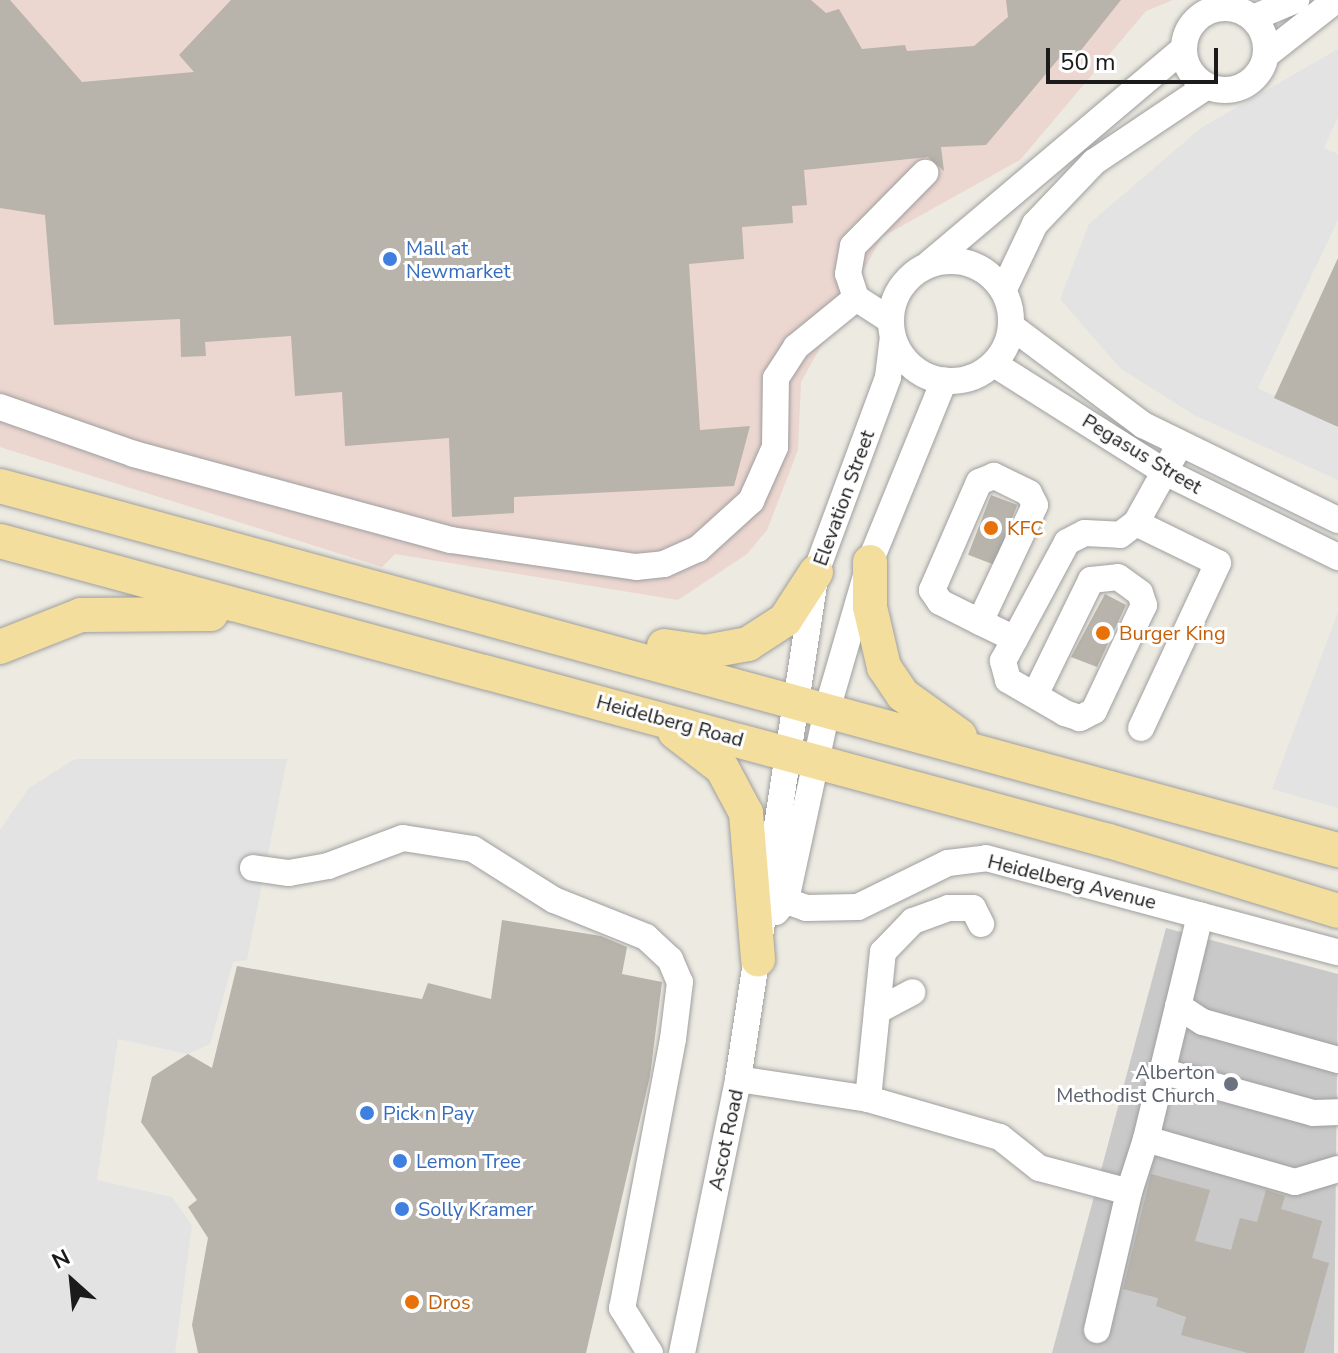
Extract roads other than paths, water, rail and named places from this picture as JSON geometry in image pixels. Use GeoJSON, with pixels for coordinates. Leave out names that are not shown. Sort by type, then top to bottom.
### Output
{"type":"FeatureCollection","features":[{"type":"Feature","properties":{"kind":"main road"},"geometry":{"type":"LineString","coordinates":[[0,486],[1338,850]]}},
{"type":"Feature","properties":{"kind":"main road","name":"Heidelberg Road"},"geometry":{"type":"LineString","coordinates":[[0,541],[271,618],[803,757],[1338,911]]}},
{"type":"Feature","properties":{"kind":"main road"},"geometry":{"type":"LineString","coordinates":[[870,562],[875,646],[892,681],[920,711],[996,757]]}},
{"type":"Feature","properties":{"kind":"main road"},"geometry":{"type":"LineString","coordinates":[[497,620],[732,651],[785,620],[816,572]]}},
{"type":"Feature","properties":{"kind":"main road"},"geometry":{"type":"LineString","coordinates":[[0,647],[81,615],[271,618]]}},
{"type":"Feature","properties":{"kind":"main road"},"geometry":{"type":"LineString","coordinates":[[641,713],[706,750],[741,802],[753,841],[758,960]]}},
{"type":"Feature","properties":{"kind":"street","name":"Elevation Street"},"geometry":{"type":"LineString","coordinates":[[803,757],[813,705],[816,572],[888,377],[892,330],[903,283],[1183,49],[1203,7],[1246,9],[1296,0]]}},
{"type":"Feature","properties":{"kind":"street"},"geometry":{"type":"LineString","coordinates":[[925,173],[853,246],[848,274],[856,298],[892,330],[912,368],[944,381],[994,364],[1012,327],[1004,289],[1035,224],[1094,162],[1207,86],[1242,87],[1266,55],[1336,0]]}},
{"type":"Feature","properties":{"kind":"street"},"geometry":{"type":"LineString","coordinates":[[1246,9],[1266,55]]}},
{"type":"Feature","properties":{"kind":"street"},"geometry":{"type":"LineString","coordinates":[[1183,49],[1192,74],[1207,86]]}},
{"type":"Feature","properties":{"kind":"street"},"geometry":{"type":"LineString","coordinates":[[924,267],[974,264],[1004,289]]}},
{"type":"Feature","properties":{"kind":"street"},"geometry":{"type":"LineString","coordinates":[[0,407],[134,454],[451,540],[636,567],[698,549],[751,501],[775,447],[776,378],[796,347],[856,298]]}},
{"type":"Feature","properties":{"kind":"street","name":"Pegasus Street"},"geometry":{"type":"LineString","coordinates":[[1012,327],[1103,401],[1180,444],[1338,520]]}},
{"type":"Feature","properties":{"kind":"street","name":"Pegasus Street"},"geometry":{"type":"LineString","coordinates":[[994,364],[1165,472],[1338,557]]}},
{"type":"Feature","properties":{"kind":"street","name":"Elevation Street"},"geometry":{"type":"LineString","coordinates":[[813,705],[944,381]]}},
{"type":"Feature","properties":{"kind":"street"},"geometry":{"type":"LineString","coordinates":[[1035,695],[1091,580],[1118,577],[1140,593],[1139,621],[1094,711],[1080,718],[1035,695],[1003,671],[1015,639],[1067,542],[1085,533],[1120,535],[1136,523],[1180,444]]}},
{"type":"Feature","properties":{"kind":"street"},"geometry":{"type":"LineString","coordinates":[[980,622],[1035,505],[1029,493],[994,476],[979,482],[932,590],[980,622],[1015,639]]}},
{"type":"Feature","properties":{"kind":"street"},"geometry":{"type":"LineString","coordinates":[[1136,523],[1218,563],[1141,728]]}},
{"type":"Feature","properties":{"kind":"street"},"geometry":{"type":"LineString","coordinates":[[776,897],[803,757]]}},
{"type":"Feature","properties":{"kind":"street"},"geometry":{"type":"LineString","coordinates":[[253,868],[289,873],[328,866],[403,838],[473,849],[554,900],[646,937],[670,959],[680,982],[673,1039],[622,1308],[650,1353]]}},
{"type":"Feature","properties":{"kind":"street","name":"Heidelberg Avenue"},"geometry":{"type":"LineString","coordinates":[[776,897],[858,907],[948,863],[986,858],[1338,952]]}},
{"type":"Feature","properties":{"kind":"street","name":"Ascot Road"},"geometry":{"type":"LineString","coordinates":[[682,1353],[738,1079],[764,925],[776,897]]}},
{"type":"Feature","properties":{"kind":"street"},"geometry":{"type":"LineString","coordinates":[[868,1099],[883,952],[901,931],[948,908],[973,908],[981,924]]}},
{"type":"Feature","properties":{"kind":"street"},"geometry":{"type":"LineString","coordinates":[[1097,1330],[1200,915]]}},
{"type":"Feature","properties":{"kind":"street"},"geometry":{"type":"LineString","coordinates":[[877,1011],[912,992]]}},
{"type":"Feature","properties":{"kind":"street"},"geometry":{"type":"LineString","coordinates":[[1178,1006],[1203,1022],[1338,1060]]}},
{"type":"Feature","properties":{"kind":"street"},"geometry":{"type":"LineString","coordinates":[[1161,1071],[1313,1113],[1338,1112]]}},
{"type":"Feature","properties":{"kind":"street"},"geometry":{"type":"LineString","coordinates":[[738,1079],[868,1099],[1000,1137],[1039,1168],[1129,1192]]}},
{"type":"Feature","properties":{"kind":"street"},"geometry":{"type":"LineString","coordinates":[[1146,1139],[1295,1182],[1338,1169]]}},
{"type":"Feature","properties":{"kind":"place","name":"Mall at Newmarket"},"geometry":{"type":"Point","coordinates":[390,259]}},
{"type":"Feature","properties":{"kind":"place","name":"KFC"},"geometry":{"type":"Point","coordinates":[991,528]}},
{"type":"Feature","properties":{"kind":"place","name":"Burger King"},"geometry":{"type":"Point","coordinates":[1103,633]}},
{"type":"Feature","properties":{"kind":"place","name":"Alberton Methodist Church"},"geometry":{"type":"Point","coordinates":[1231,1084]}},
{"type":"Feature","properties":{"kind":"place","name":"Pick n Pay"},"geometry":{"type":"Point","coordinates":[367,1113]}},
{"type":"Feature","properties":{"kind":"place","name":"Lemon Tree"},"geometry":{"type":"Point","coordinates":[400,1161]}},
{"type":"Feature","properties":{"kind":"place","name":"Solly Kramer"},"geometry":{"type":"Point","coordinates":[402,1209]}},
{"type":"Feature","properties":{"kind":"place","name":"Dros"},"geometry":{"type":"Point","coordinates":[412,1302]}}]}
